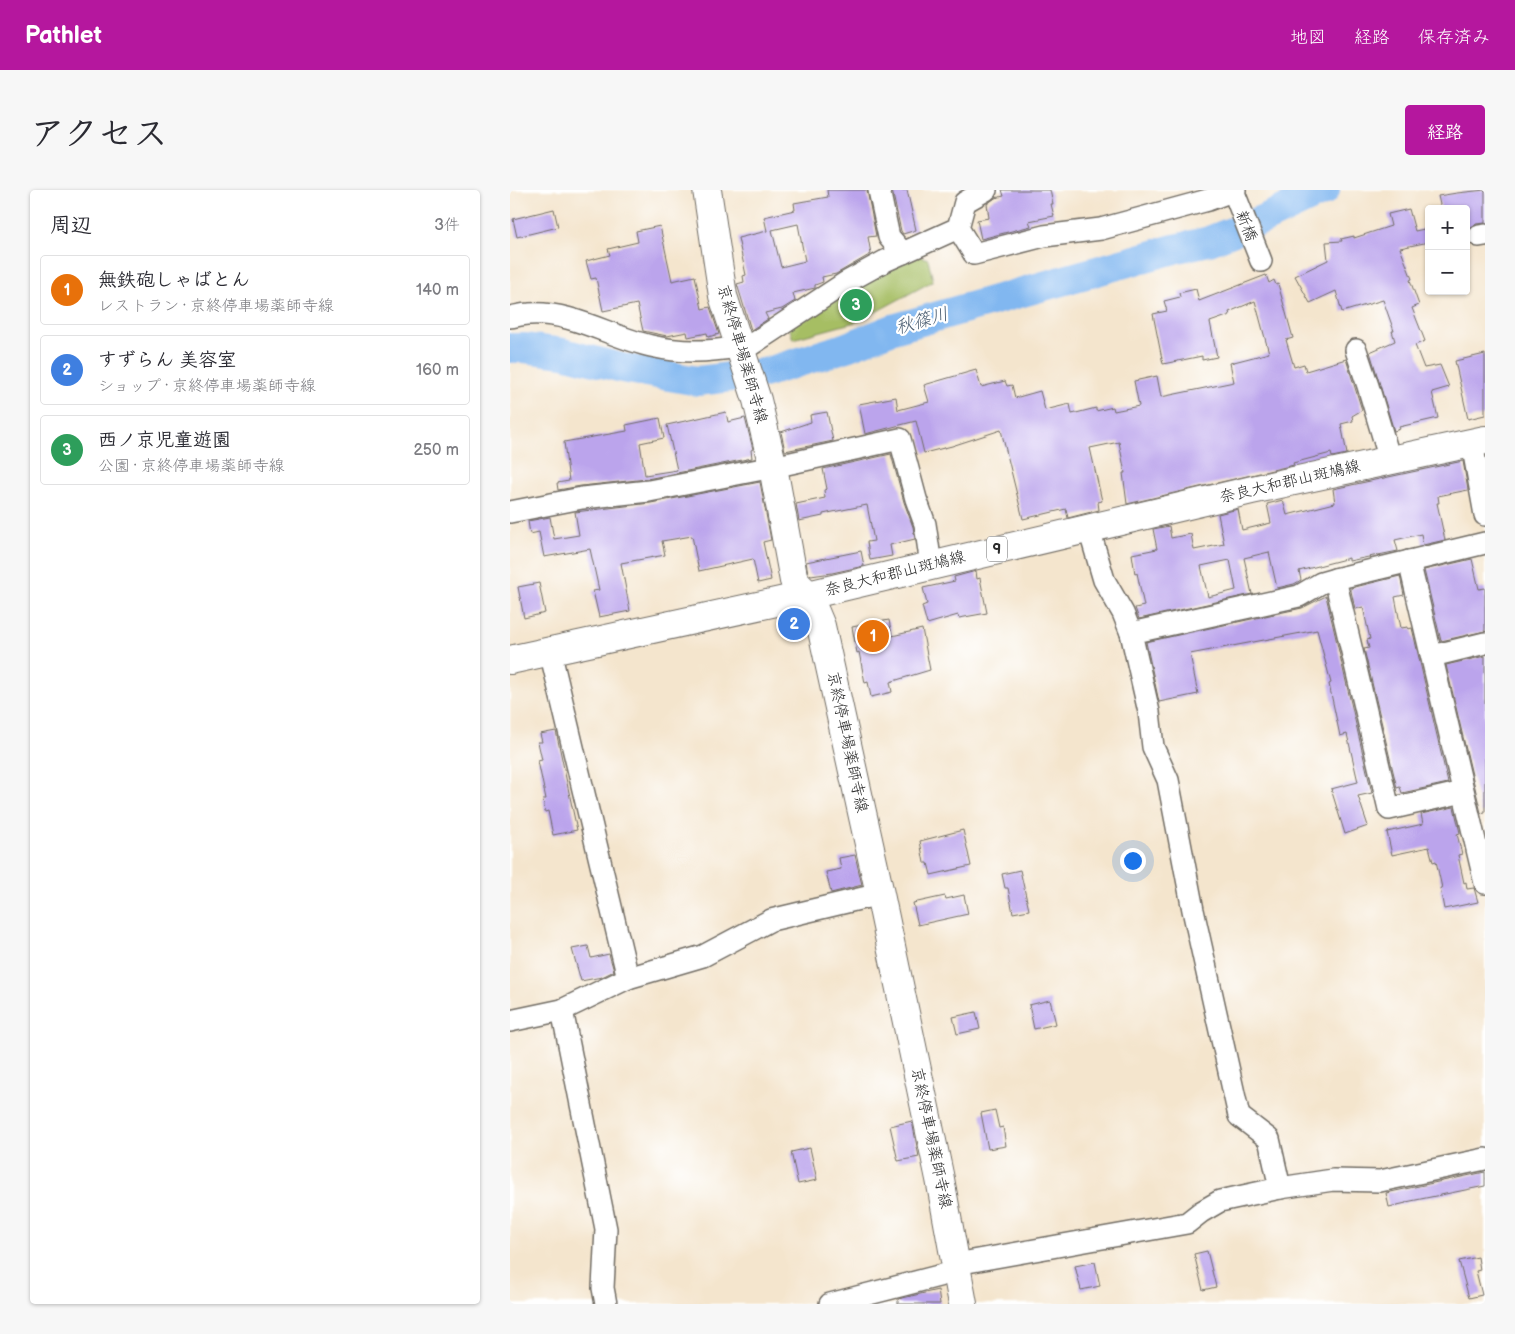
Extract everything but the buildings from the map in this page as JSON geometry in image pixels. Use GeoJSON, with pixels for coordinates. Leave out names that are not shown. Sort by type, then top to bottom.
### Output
{"type":"FeatureCollection","features":[{"type":"Feature","properties":{"kind":"main road","name":"京終停車場薬師寺線"},"geometry":{"type":"LineString","coordinates":[[706,190],[723,296],[757,400],[794,581],[808,595],[821,626],[940,1178],[963,1304]]}},
{"type":"Feature","properties":{"kind":"main road","name":"奈良大和郡山斑鳩線"},"geometry":{"type":"LineString","coordinates":[[510,660],[808,595],[1252,490],[1478,441]]}},
{"type":"Feature","properties":{"kind":"street"},"geometry":{"type":"LineString","coordinates":[[879,190],[889,237],[903,253]]}},
{"type":"Feature","properties":{"kind":"street"},"geometry":{"type":"LineString","coordinates":[[986,190],[965,202],[958,228],[974,254],[1044,236],[1101,229],[1208,200],[1234,191]]}},
{"type":"Feature","properties":{"kind":"street","name":"新橋"},"geometry":{"type":"LineString","coordinates":[[1234,191],[1260,259]]}},
{"type":"Feature","properties":{"kind":"street"},"geometry":{"type":"LineString","coordinates":[[510,317],[530,314],[568,318],[649,346],[670,350],[704,352],[738,347],[740,352],[845,283],[903,253],[958,228]]}},
{"type":"Feature","properties":{"kind":"street"},"geometry":{"type":"LineString","coordinates":[[1356,350],[1390,460]]}},
{"type":"Feature","properties":{"kind":"street"},"geometry":{"type":"LineString","coordinates":[[510,512],[582,498],[649,491],[900,439],[916,499],[925,524],[931,565]]}},
{"type":"Feature","properties":{"kind":"street"},"geometry":{"type":"LineString","coordinates":[[1478,441],[1485,515]]}},
{"type":"Feature","properties":{"kind":"street"},"geometry":{"type":"LineString","coordinates":[[1089,529],[1104,580],[1123,613],[1131,633],[1149,712],[1153,747],[1168,780],[1193,910],[1239,1116],[1270,1139],[1280,1188]]}},
{"type":"Feature","properties":{"kind":"street"},"geometry":{"type":"LineString","coordinates":[[1131,633],[1299,596],[1321,583],[1335,578],[1485,543]]}},
{"type":"Feature","properties":{"kind":"street"},"geometry":{"type":"LineString","coordinates":[[1409,561],[1485,883]]}},
{"type":"Feature","properties":{"kind":"street"},"geometry":{"type":"LineString","coordinates":[[1335,578],[1389,809],[1463,792]]}},
{"type":"Feature","properties":{"kind":"street"},"geometry":{"type":"LineString","coordinates":[[1432,656],[1485,643]]}},
{"type":"Feature","properties":{"kind":"street"},"geometry":{"type":"LineString","coordinates":[[550,652],[628,978]]}},
{"type":"Feature","properties":{"kind":"street"},"geometry":{"type":"LineString","coordinates":[[510,1021],[562,1010],[628,978],[703,956],[771,920],[880,894]]}},
{"type":"Feature","properties":{"kind":"street"},"geometry":{"type":"LineString","coordinates":[[562,1010],[606,1229],[603,1288],[606,1304]]}},
{"type":"Feature","properties":{"kind":"street"},"geometry":{"type":"LineString","coordinates":[[830,1304],[957,1268],[1187,1224],[1201,1212],[1220,1201],[1280,1188],[1333,1180],[1380,1181],[1485,1159]]}},
{"type":"Feature","properties":{"kind":"green space"},"geometry":{"type":"Polygon","coordinates":[[[919,256],[928,259],[933,281],[859,321],[793,339],[789,327],[849,288],[919,256]]]}},
{"type":"Feature","properties":{"kind":"waterway","name":"秋篠川"},"geometry":{"type":"LineString","coordinates":[[510,348],[563,353],[622,368],[698,381],[764,373],[844,348],[893,329],[1174,249],[1209,241],[1264,219],[1325,190]]}},
{"type":"Feature","properties":{"kind":"place","name":"西ノ京児童遊園"},"geometry":{"type":"Point","coordinates":[856,305]}},
{"type":"Feature","properties":{"kind":"place","name":"すずらん 美容室"},"geometry":{"type":"Point","coordinates":[794,624]}},
{"type":"Feature","properties":{"kind":"place","name":"無鉄砲しゃばとん"},"geometry":{"type":"Point","coordinates":[873,636]}}]}
